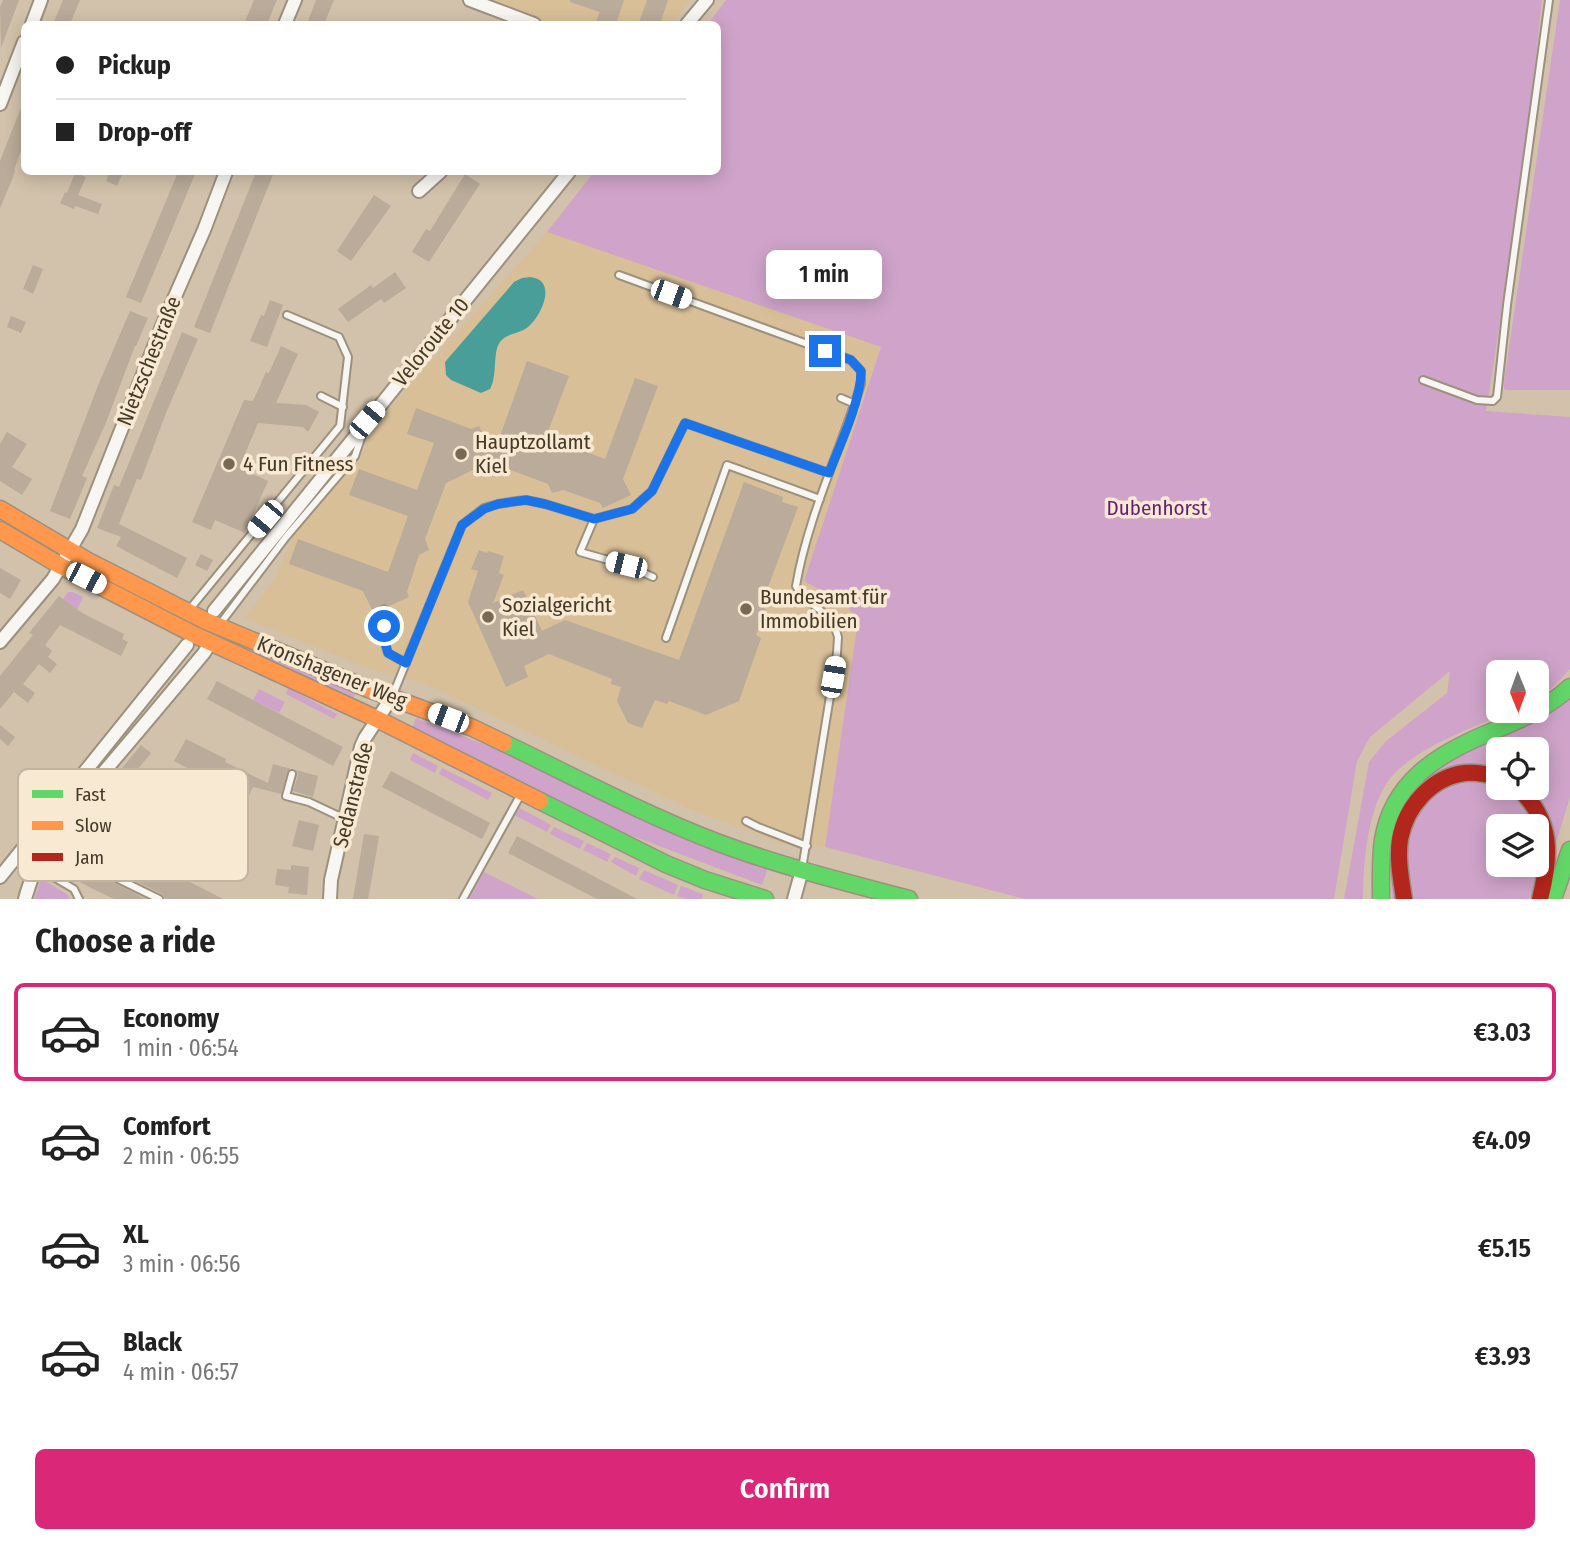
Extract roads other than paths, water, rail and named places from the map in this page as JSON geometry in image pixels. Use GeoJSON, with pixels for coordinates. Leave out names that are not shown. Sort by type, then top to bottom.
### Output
{"type":"FeatureCollection","features":[{"type":"Feature","properties":{"kind":"main road","name":"Kronshagener Weg"},"geometry":{"type":"LineString","coordinates":[[0,509],[71,551],[188,612],[216,618],[366,688],[473,728],[672,824],[719,843],[802,870],[909,899]]}},
{"type":"Feature","properties":{"kind":"main road","name":"Kronshagener Weg"},"geometry":{"type":"LineString","coordinates":[[0,530],[61,566],[211,642],[377,719],[666,864],[765,899]]}},
{"type":"Feature","properties":{"kind":"main road"},"geometry":{"type":"LineString","coordinates":[[1381,899],[1380,860],[1384,835],[1397,797],[1407,783],[1433,760],[1514,723],[1558,699],[1570,687]]}},
{"type":"Feature","properties":{"kind":"main road"},"geometry":{"type":"LineString","coordinates":[[1404,899],[1399,856],[1400,837],[1412,807],[1421,795],[1442,779],[1466,773],[1486,774]]}},
{"type":"Feature","properties":{"kind":"main road"},"geometry":{"type":"LineString","coordinates":[[1531,800],[1538,809],[1544,825],[1547,845],[1547,866],[1540,899]]}},
{"type":"Feature","properties":{"kind":"main road"},"geometry":{"type":"LineString","coordinates":[[1553,899],[1570,850]]}},
{"type":"Feature","properties":{"kind":"street"},"geometry":{"type":"LineString","coordinates":[[33,21],[41,0]]}},
{"type":"Feature","properties":{"kind":"street"},"geometry":{"type":"LineString","coordinates":[[286,21],[295,0]]}},
{"type":"Feature","properties":{"kind":"street"},"geometry":{"type":"LineString","coordinates":[[470,0],[507,20]]}},
{"type":"Feature","properties":{"kind":"street"},"geometry":{"type":"LineString","coordinates":[[690,21],[707,0]]}},
{"type":"Feature","properties":{"kind":"street"},"geometry":{"type":"LineString","coordinates":[[0,104],[21,50]]}},
{"type":"Feature","properties":{"kind":"street","name":"Nietzschestraße"},"geometry":{"type":"LineString","coordinates":[[0,642],[53,579],[82,529],[225,175]]}},
{"type":"Feature","properties":{"kind":"street"},"geometry":{"type":"LineString","coordinates":[[419,191],[437,175]]}},
{"type":"Feature","properties":{"kind":"street","name":"Veloroute 10"},"geometry":{"type":"LineString","coordinates":[[216,618],[367,420],[567,175]]}},
{"type":"Feature","properties":{"kind":"street"},"geometry":{"type":"LineString","coordinates":[[107,769],[199,660],[211,642]]}},
{"type":"Feature","properties":{"kind":"street"},"geometry":{"type":"LineString","coordinates":[[87,769],[187,645]]}},
{"type":"Feature","properties":{"kind":"street","name":"Sedanstraße"},"geometry":{"type":"LineString","coordinates":[[330,899],[331,880],[361,747],[392,697]]}},
{"type":"Feature","properties":{"kind":"street"},"geometry":{"type":"LineString","coordinates":[[0,877],[18,855]]}},
{"type":"Feature","properties":{"kind":"street"},"geometry":{"type":"LineString","coordinates":[[794,899],[802,870]]}},
{"type":"Feature","properties":{"kind":"street"},"geometry":{"type":"LineString","coordinates":[[25,899],[31,881]]}},
{"type":"Feature","properties":{"kind":"lane"},"geometry":{"type":"LineString","coordinates":[[1423,380],[1477,400],[1493,401],[1497,397],[1549,0]]}},
{"type":"Feature","properties":{"kind":"lane"},"geometry":{"type":"LineString","coordinates":[[619,275],[851,360],[861,371],[861,384],[855,404],[820,499],[800,563],[796,586],[802,596],[834,624],[838,637],[802,870]]}},
{"type":"Feature","properties":{"kind":"lane"},"geometry":{"type":"LineString","coordinates":[[188,612],[340,426],[348,357],[339,337],[287,315]]}},
{"type":"Feature","properties":{"kind":"lane"},"geometry":{"type":"LineString","coordinates":[[321,396],[343,407]]}},
{"type":"Feature","properties":{"kind":"lane"},"geometry":{"type":"LineString","coordinates":[[841,398],[855,404]]}},
{"type":"Feature","properties":{"kind":"lane"},"geometry":{"type":"LineString","coordinates":[[392,697],[462,525],[484,509],[526,500],[594,519],[632,509],[652,491],[685,423],[829,473]]}},
{"type":"Feature","properties":{"kind":"lane"},"geometry":{"type":"LineString","coordinates":[[666,638],[727,465],[820,499]]}},
{"type":"Feature","properties":{"kind":"lane"},"geometry":{"type":"LineString","coordinates":[[594,519],[579,552],[626,565],[653,577]]}},
{"type":"Feature","properties":{"kind":"lane"},"geometry":{"type":"LineString","coordinates":[[384,609],[383,636],[388,653],[406,663]]}},
{"type":"Feature","properties":{"kind":"lane"},"geometry":{"type":"LineString","coordinates":[[292,774],[286,796],[309,802],[345,819]]}},
{"type":"Feature","properties":{"kind":"lane"},"geometry":{"type":"LineString","coordinates":[[463,899],[522,792]]}},
{"type":"Feature","properties":{"kind":"lane"},"geometry":{"type":"LineString","coordinates":[[746,821],[807,846]]}},
{"type":"Feature","properties":{"kind":"lane"},"geometry":{"type":"LineString","coordinates":[[60,881],[74,889],[79,899]]}},
{"type":"Feature","properties":{"kind":"lane"},"geometry":{"type":"LineString","coordinates":[[122,881],[159,899]]}},
{"type":"Feature","properties":{"kind":"water"},"geometry":{"type":"Polygon","coordinates":[[[530,277],[543,284],[545,299],[538,315],[528,327],[500,342],[490,389],[481,393],[451,380],[446,375],[445,362],[514,282],[530,277]]]}},
{"type":"Feature","properties":{"kind":"place","name":"Hauptzollamt Kiel"},"geometry":{"type":"Point","coordinates":[461,454]}},
{"type":"Feature","properties":{"kind":"place","name":"4 Fun Fitness"},"geometry":{"type":"Point","coordinates":[229,464]}},
{"type":"Feature","properties":{"kind":"place","name":"Bundesamt für Immobilien"},"geometry":{"type":"Point","coordinates":[746,609]}},
{"type":"Feature","properties":{"kind":"place","name":"Sozialgericht Kiel"},"geometry":{"type":"Point","coordinates":[488,617]}},
{"type":"Feature","properties":{"kind":"park label","name":"Dubenhorst"},"geometry":{"type":"Point","coordinates":[1157,508]}}]}
